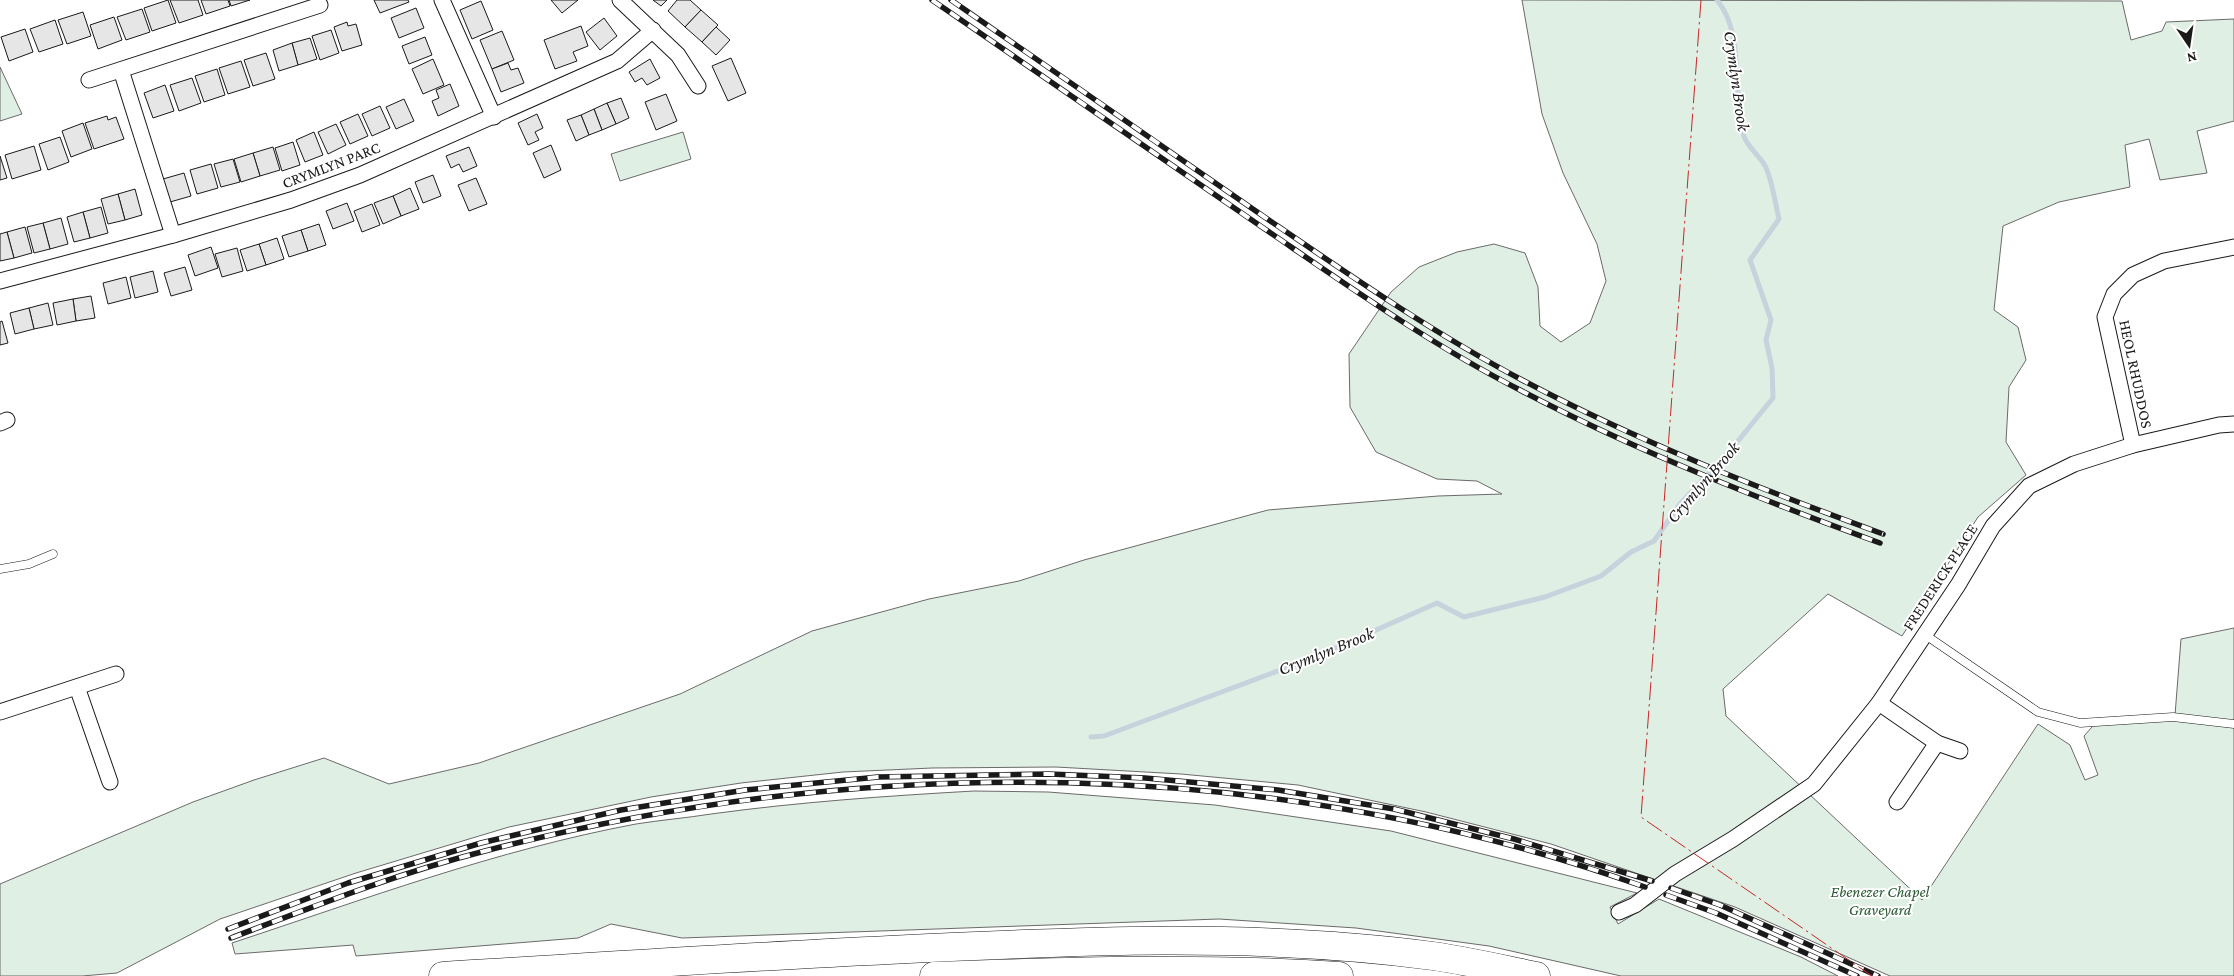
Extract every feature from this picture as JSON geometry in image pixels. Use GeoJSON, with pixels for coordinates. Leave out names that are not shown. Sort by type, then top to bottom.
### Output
{"type":"FeatureCollection","features":[{"type":"Feature","properties":{"kind":"highway"},"geometry":{"type":"LineString","coordinates":[[443,976],[718,958],[1026,943],[1187,941],[1237,941],[1340,946],[1435,956],[1536,976]]}},
{"type":"Feature","properties":{"kind":"highway"},"geometry":{"type":"LineString","coordinates":[[934,976],[1147,970],[1236,971],[1339,976]]}},
{"type":"Feature","properties":{"kind":"street"},"geometry":{"type":"LineString","coordinates":[[442,0],[494,117]]}},
{"type":"Feature","properties":{"kind":"street"},"geometry":{"type":"LineString","coordinates":[[620,0],[678,55],[698,86]]}},
{"type":"Feature","properties":{"kind":"street"},"geometry":{"type":"LineString","coordinates":[[89,80],[320,5]]}},
{"type":"Feature","properties":{"kind":"street","name":"CRYMLYN PARC"},"geometry":{"type":"LineString","coordinates":[[0,281],[173,235],[291,200],[360,176],[617,60],[653,30]]}},
{"type":"Feature","properties":{"kind":"street"},"geometry":{"type":"LineString","coordinates":[[121,70],[173,235]]}},
{"type":"Feature","properties":{"kind":"street","name":"HEOL RHUDDOS"},"geometry":{"type":"LineString","coordinates":[[2133,445],[2105,318],[2114,294],[2133,276],[2164,260],[2234,247]]}},
{"type":"Feature","properties":{"kind":"street","name":"FREDERICK PLACE"},"geometry":{"type":"LineString","coordinates":[[1619,912],[1635,905],[1675,874],[1733,839],[1814,784],[1880,703],[1958,585],[1993,526],[2029,486],[2074,464],[2133,445],[2220,425],[2234,424]]}},
{"type":"Feature","properties":{"kind":"street"},"geometry":{"type":"LineString","coordinates":[[0,712],[116,674]]}},
{"type":"Feature","properties":{"kind":"street"},"geometry":{"type":"LineString","coordinates":[[77,687],[110,782]]}},
{"type":"Feature","properties":{"kind":"street"},"geometry":{"type":"LineString","coordinates":[[1880,703],[1937,743],[1960,751]]}},
{"type":"Feature","properties":{"kind":"street"},"geometry":{"type":"LineString","coordinates":[[1897,802],[1937,743]]}},
{"type":"Feature","properties":{"kind":"lane"},"geometry":{"type":"LineString","coordinates":[[0,569],[29,564],[53,554]]}},
{"type":"Feature","properties":{"kind":"lane"},"geometry":{"type":"LineString","coordinates":[[1924,634],[2038,712],[2080,723],[2174,717],[2234,724]]}},
{"type":"Feature","properties":{"kind":"green space","name":"Ebenezer Chapel Graveyard"},"geometry":{"type":"Polygon","coordinates":[[[1522,0],[2122,1],[2131,40],[2162,31],[2166,22],[2234,19],[2234,121],[2197,131],[2207,173],[2160,180],[2149,139],[2125,145],[2130,187],[2059,202],[2003,226],[1994,310],[2018,327],[2026,360],[2009,387],[2006,442],[2026,475],[1978,517],[1902,636],[1828,594],[1723,689],[1726,716],[1922,900],[2038,724],[2070,745],[2085,780],[2098,775],[2084,736],[2100,718],[2175,715],[2181,639],[2234,628],[2234,976],[1890,976],[1735,907],[1551,844],[1426,812],[1298,785],[1181,774],[1056,767],[932,768],[843,772],[741,783],[651,797],[509,827],[356,873],[220,919],[117,973],[82,976],[0,976],[0,884],[193,802],[254,780],[324,758],[389,784],[479,763],[680,694],[812,631],[929,599],[1019,581],[1084,560],[1268,510],[1438,496],[1502,494],[1477,481],[1437,479],[1376,452],[1350,407],[1349,354],[1391,292],[1419,267],[1457,252],[1494,244],[1525,253],[1538,287],[1540,326],[1561,342],[1590,323],[1606,281],[1597,244],[1563,173],[1542,114],[1522,0]]]}},
{"type":"Feature","properties":{"kind":"green space"},"geometry":{"type":"Polygon","coordinates":[[[0,67],[22,114],[0,121],[0,67]]]}},
{"type":"Feature","properties":{"kind":"green space"},"geometry":{"type":"Polygon","coordinates":[[[683,132],[691,159],[620,181],[611,154],[683,132]]]}},
{"type":"Feature","properties":{"kind":"green space"},"geometry":{"type":"Polygon","coordinates":[[[974,791],[1048,792],[1215,805],[1391,831],[1637,893],[1610,907],[1618,924],[1659,899],[1801,957],[1838,976],[1621,976],[1489,946],[1356,928],[1219,919],[682,938],[611,924],[578,938],[356,956],[353,945],[235,954],[232,943],[482,861],[533,847],[636,824],[810,803],[974,791]]]}},
{"type":"Feature","properties":{"kind":"building"},"geometry":{"type":"Polygon","coordinates":[[[168,0],[176,23],[152,31],[144,8],[168,0]]]}},
{"type":"Feature","properties":{"kind":"building"},"geometry":{"type":"Polygon","coordinates":[[[170,0],[198,0],[203,15],[179,23],[170,0]]]}},
{"type":"Feature","properties":{"kind":"building"},"geometry":{"type":"Polygon","coordinates":[[[201,0],[228,0],[230,6],[206,14],[201,0]]]}},
{"type":"Feature","properties":{"kind":"building"},"geometry":{"type":"Polygon","coordinates":[[[229,0],[250,0],[231,6],[229,0]]]}},
{"type":"Feature","properties":{"kind":"building"},"geometry":{"type":"Polygon","coordinates":[[[374,0],[408,0],[409,2],[380,13],[374,0]]]}},
{"type":"Feature","properties":{"kind":"building"},"geometry":{"type":"Polygon","coordinates":[[[551,0],[578,0],[562,13],[551,0]]]}},
{"type":"Feature","properties":{"kind":"building"},"geometry":{"type":"Polygon","coordinates":[[[653,0],[667,0],[661,6],[653,0]]]}},
{"type":"Feature","properties":{"kind":"building"},"geometry":{"type":"Polygon","coordinates":[[[677,0],[690,0],[701,10],[685,27],[668,11],[677,0]]]}},
{"type":"Feature","properties":{"kind":"building"},"geometry":{"type":"Polygon","coordinates":[[[481,1],[493,30],[472,39],[460,10],[481,1]]]}},
{"type":"Feature","properties":{"kind":"building"},"geometry":{"type":"Polygon","coordinates":[[[416,8],[424,28],[399,38],[391,18],[416,8]]]}},
{"type":"Feature","properties":{"kind":"building"},"geometry":{"type":"Polygon","coordinates":[[[142,9],[150,32],[126,40],[117,17],[142,9]]]}},
{"type":"Feature","properties":{"kind":"building"},"geometry":{"type":"Polygon","coordinates":[[[701,10],[718,25],[702,42],[685,27],[701,10]]]}},
{"type":"Feature","properties":{"kind":"building"},"geometry":{"type":"Polygon","coordinates":[[[83,12],[91,36],[67,44],[58,20],[83,12]]]}},
{"type":"Feature","properties":{"kind":"building"},"geometry":{"type":"Polygon","coordinates":[[[114,17],[122,40],[98,49],[90,25],[114,17]]]}},
{"type":"Feature","properties":{"kind":"building"},"geometry":{"type":"Polygon","coordinates":[[[604,18],[617,36],[600,50],[586,32],[604,18]]]}},
{"type":"Feature","properties":{"kind":"building"},"geometry":{"type":"Polygon","coordinates":[[[55,20],[63,44],[39,52],[30,29],[55,20]]]}},
{"type":"Feature","properties":{"kind":"building"},"geometry":{"type":"Polygon","coordinates":[[[347,22],[348,26],[356,24],[362,45],[342,51],[334,27],[347,22]]]}},
{"type":"Feature","properties":{"kind":"building"},"geometry":{"type":"Polygon","coordinates":[[[581,26],[588,46],[573,52],[577,61],[555,69],[544,40],[581,26]]]}},
{"type":"Feature","properties":{"kind":"building"},"geometry":{"type":"Polygon","coordinates":[[[716,27],[730,40],[716,55],[702,42],[716,27]]]}},
{"type":"Feature","properties":{"kind":"building"},"geometry":{"type":"Polygon","coordinates":[[[25,29],[33,52],[9,61],[1,37],[25,29]]]}},
{"type":"Feature","properties":{"kind":"building"},"geometry":{"type":"Polygon","coordinates":[[[331,30],[339,53],[320,60],[312,36],[331,30]]]}},
{"type":"Feature","properties":{"kind":"building"},"geometry":{"type":"Polygon","coordinates":[[[502,31],[514,60],[492,69],[480,40],[502,31]]]}},
{"type":"Feature","properties":{"kind":"building"},"geometry":{"type":"Polygon","coordinates":[[[425,37],[432,55],[409,64],[402,46],[425,37]]]}},
{"type":"Feature","properties":{"kind":"building"},"geometry":{"type":"Polygon","coordinates":[[[310,38],[317,59],[298,65],[292,43],[310,38]]]}},
{"type":"Feature","properties":{"kind":"building"},"geometry":{"type":"Polygon","coordinates":[[[292,43],[298,65],[279,71],[273,50],[292,43]]]}},
{"type":"Feature","properties":{"kind":"building"},"geometry":{"type":"Polygon","coordinates":[[[266,53],[275,79],[253,86],[244,60],[266,53]]]}},
{"type":"Feature","properties":{"kind":"building"},"geometry":{"type":"Polygon","coordinates":[[[731,58],[746,93],[728,101],[712,66],[731,58]]]}},
{"type":"Feature","properties":{"kind":"building"},"geometry":{"type":"Polygon","coordinates":[[[433,59],[444,85],[423,94],[412,69],[433,59]]]}},
{"type":"Feature","properties":{"kind":"building"},"geometry":{"type":"Polygon","coordinates":[[[650,59],[660,78],[647,85],[642,78],[635,82],[629,72],[650,59]]]}},
{"type":"Feature","properties":{"kind":"building"},"geometry":{"type":"Polygon","coordinates":[[[241,61],[250,87],[228,94],[219,68],[241,61]]]}},
{"type":"Feature","properties":{"kind":"building"},"geometry":{"type":"Polygon","coordinates":[[[508,63],[511,70],[518,68],[524,83],[501,92],[492,69],[508,63]]]}},
{"type":"Feature","properties":{"kind":"building"},"geometry":{"type":"Polygon","coordinates":[[[217,69],[225,95],[204,102],[195,76],[217,69]]]}},
{"type":"Feature","properties":{"kind":"building"},"geometry":{"type":"Polygon","coordinates":[[[192,78],[201,103],[179,111],[170,85],[192,78]]]}},
{"type":"Feature","properties":{"kind":"building"},"geometry":{"type":"Polygon","coordinates":[[[450,84],[459,106],[438,116],[432,101],[439,98],[436,90],[450,84]]]}},
{"type":"Feature","properties":{"kind":"building"},"geometry":{"type":"Polygon","coordinates":[[[165,85],[174,111],[153,118],[144,93],[165,85]]]}},
{"type":"Feature","properties":{"kind":"building"},"geometry":{"type":"Polygon","coordinates":[[[666,94],[677,121],[656,130],[645,102],[666,94]]]}},
{"type":"Feature","properties":{"kind":"building"},"geometry":{"type":"Polygon","coordinates":[[[621,98],[629,118],[616,124],[607,103],[621,98]]]}},
{"type":"Feature","properties":{"kind":"building"},"geometry":{"type":"Polygon","coordinates":[[[404,99],[414,121],[396,129],[386,107],[404,99]]]}},
{"type":"Feature","properties":{"kind":"building"},"geometry":{"type":"Polygon","coordinates":[[[607,103],[616,124],[602,130],[594,109],[607,103]]]}},
{"type":"Feature","properties":{"kind":"building"},"geometry":{"type":"Polygon","coordinates":[[[380,106],[390,128],[372,136],[362,114],[380,106]]]}},
{"type":"Feature","properties":{"kind":"building"},"geometry":{"type":"Polygon","coordinates":[[[594,109],[602,130],[589,135],[581,115],[594,109]]]}},
{"type":"Feature","properties":{"kind":"building"},"geometry":{"type":"Polygon","coordinates":[[[358,114],[368,136],[350,144],[340,122],[358,114]]]}},
{"type":"Feature","properties":{"kind":"building"},"geometry":{"type":"Polygon","coordinates":[[[537,114],[543,128],[535,132],[539,140],[528,145],[518,123],[537,114]]]}},
{"type":"Feature","properties":{"kind":"building"},"geometry":{"type":"Polygon","coordinates":[[[581,115],[589,135],[576,141],[567,120],[581,115]]]}},
{"type":"Feature","properties":{"kind":"building"},"geometry":{"type":"Polygon","coordinates":[[[107,116],[108,120],[116,117],[124,139],[94,149],[85,123],[107,116]]]}},
{"type":"Feature","properties":{"kind":"building"},"geometry":{"type":"Polygon","coordinates":[[[83,123],[92,149],[71,157],[62,131],[83,123]]]}},
{"type":"Feature","properties":{"kind":"building"},"geometry":{"type":"Polygon","coordinates":[[[336,124],[346,145],[328,154],[318,132],[336,124]]]}},
{"type":"Feature","properties":{"kind":"building"},"geometry":{"type":"Polygon","coordinates":[[[314,132],[323,155],[305,162],[296,140],[314,132]]]}},
{"type":"Feature","properties":{"kind":"building"},"geometry":{"type":"Polygon","coordinates":[[[60,137],[69,162],[48,170],[39,144],[60,137]]]}},
{"type":"Feature","properties":{"kind":"building"},"geometry":{"type":"Polygon","coordinates":[[[293,142],[300,165],[282,171],[275,148],[293,142]]]}},
{"type":"Feature","properties":{"kind":"building"},"geometry":{"type":"Polygon","coordinates":[[[551,145],[561,170],[544,178],[533,153],[551,145]]]}},
{"type":"Feature","properties":{"kind":"building"},"geometry":{"type":"Polygon","coordinates":[[[34,146],[41,170],[12,179],[5,155],[34,146]]]}},
{"type":"Feature","properties":{"kind":"building"},"geometry":{"type":"Polygon","coordinates":[[[273,147],[280,170],[260,176],[253,153],[273,147]]]}},
{"type":"Feature","properties":{"kind":"building"},"geometry":{"type":"Polygon","coordinates":[[[469,147],[477,166],[463,172],[459,164],[451,168],[446,156],[469,147]]]}},
{"type":"Feature","properties":{"kind":"building"},"geometry":{"type":"Polygon","coordinates":[[[253,153],[260,176],[241,182],[234,159],[253,153]]]}},
{"type":"Feature","properties":{"kind":"building"},"geometry":{"type":"Polygon","coordinates":[[[0,156],[7,178],[0,180],[0,156]]]}},
{"type":"Feature","properties":{"kind":"building"},"geometry":{"type":"Polygon","coordinates":[[[233,159],[240,182],[221,187],[214,164],[233,159]]]}},
{"type":"Feature","properties":{"kind":"building"},"geometry":{"type":"Polygon","coordinates":[[[211,164],[218,188],[197,194],[190,170],[211,164]]]}},
{"type":"Feature","properties":{"kind":"building"},"geometry":{"type":"Polygon","coordinates":[[[184,173],[191,196],[170,202],[163,179],[184,173]]]}},
{"type":"Feature","properties":{"kind":"building"},"geometry":{"type":"Polygon","coordinates":[[[433,175],[441,196],[423,203],[415,182],[433,175]]]}},
{"type":"Feature","properties":{"kind":"building"},"geometry":{"type":"Polygon","coordinates":[[[476,178],[487,204],[469,211],[458,185],[476,178]]]}},
{"type":"Feature","properties":{"kind":"building"},"geometry":{"type":"Polygon","coordinates":[[[410,188],[419,209],[401,216],[393,196],[410,188]]]}},
{"type":"Feature","properties":{"kind":"building"},"geometry":{"type":"Polygon","coordinates":[[[135,189],[142,215],[125,220],[118,194],[135,189]]]}},
{"type":"Feature","properties":{"kind":"building"},"geometry":{"type":"Polygon","coordinates":[[[118,194],[125,220],[108,224],[101,199],[118,194]]]}},
{"type":"Feature","properties":{"kind":"building"},"geometry":{"type":"Polygon","coordinates":[[[393,196],[401,216],[383,224],[374,203],[393,196]]]}},
{"type":"Feature","properties":{"kind":"building"},"geometry":{"type":"Polygon","coordinates":[[[347,203],[354,221],[333,229],[326,211],[347,203]]]}},
{"type":"Feature","properties":{"kind":"building"},"geometry":{"type":"Polygon","coordinates":[[[372,204],[380,225],[362,232],[354,211],[372,204]]]}},
{"type":"Feature","properties":{"kind":"building"},"geometry":{"type":"Polygon","coordinates":[[[101,207],[108,233],[90,238],[83,212],[101,207]]]}},
{"type":"Feature","properties":{"kind":"building"},"geometry":{"type":"Polygon","coordinates":[[[83,212],[90,238],[74,242],[67,217],[83,212]]]}},
{"type":"Feature","properties":{"kind":"building"},"geometry":{"type":"Polygon","coordinates":[[[61,218],[68,244],[50,249],[43,223],[61,218]]]}},
{"type":"Feature","properties":{"kind":"building"},"geometry":{"type":"Polygon","coordinates":[[[43,223],[50,249],[34,253],[27,227],[43,223]]]}},
{"type":"Feature","properties":{"kind":"building"},"geometry":{"type":"Polygon","coordinates":[[[319,224],[326,245],[308,251],[301,230],[319,224]]]}},
{"type":"Feature","properties":{"kind":"building"},"geometry":{"type":"Polygon","coordinates":[[[25,227],[32,253],[14,258],[7,232],[25,227]]]}},
{"type":"Feature","properties":{"kind":"building"},"geometry":{"type":"Polygon","coordinates":[[[301,230],[308,251],[289,257],[282,236],[301,230]]]}},
{"type":"Feature","properties":{"kind":"building"},"geometry":{"type":"Polygon","coordinates":[[[7,232],[14,258],[0,261],[0,234],[7,232]]]}},
{"type":"Feature","properties":{"kind":"building"},"geometry":{"type":"Polygon","coordinates":[[[277,238],[284,259],[266,265],[259,244],[277,238]]]}},
{"type":"Feature","properties":{"kind":"building"},"geometry":{"type":"Polygon","coordinates":[[[259,244],[266,265],[247,271],[240,250],[259,244]]]}},
{"type":"Feature","properties":{"kind":"building"},"geometry":{"type":"Polygon","coordinates":[[[211,247],[218,268],[195,276],[188,255],[211,247]]]}},
{"type":"Feature","properties":{"kind":"building"},"geometry":{"type":"Polygon","coordinates":[[[237,248],[243,271],[222,277],[215,254],[237,248]]]}},
{"type":"Feature","properties":{"kind":"building"},"geometry":{"type":"Polygon","coordinates":[[[185,267],[192,290],[171,296],[164,273],[185,267]]]}},
{"type":"Feature","properties":{"kind":"building"},"geometry":{"type":"Polygon","coordinates":[[[153,271],[158,292],[135,298],[130,277],[153,271]]]}},
{"type":"Feature","properties":{"kind":"building"},"geometry":{"type":"Polygon","coordinates":[[[126,277],[131,298],[108,304],[103,283],[126,277]]]}},
{"type":"Feature","properties":{"kind":"building"},"geometry":{"type":"Polygon","coordinates":[[[91,296],[95,318],[76,321],[73,299],[91,296]]]}},
{"type":"Feature","properties":{"kind":"building"},"geometry":{"type":"Polygon","coordinates":[[[73,299],[76,321],[57,325],[53,303],[73,299]]]}},
{"type":"Feature","properties":{"kind":"building"},"geometry":{"type":"Polygon","coordinates":[[[48,303],[53,325],[34,329],[29,308],[48,303]]]}},
{"type":"Feature","properties":{"kind":"building"},"geometry":{"type":"Polygon","coordinates":[[[29,308],[34,329],[15,334],[10,313],[29,308]]]}},
{"type":"Feature","properties":{"kind":"building"},"geometry":{"type":"Polygon","coordinates":[[[2,321],[8,343],[0,345],[0,322],[2,321]]]}},
{"type":"Feature","properties":{"kind":"waterway","name":"Crymlyn Brook"},"geometry":{"type":"LineString","coordinates":[[1091,737],[1104,736],[1315,657],[1437,603],[1464,617],[1545,597],[1601,576],[1631,552],[1654,541],[1680,504],[1729,452],[1773,398],[1772,368],[1766,340],[1771,320],[1750,260],[1779,219],[1767,169],[1744,136],[1740,120],[1732,30],[1726,14],[1717,0]]}},
{"type":"Feature","properties":{"kind":"railway"},"geometry":{"type":"LineString","coordinates":[[932,0],[1355,290],[1452,353],[1520,390],[1652,453],[1788,509],[1880,543]]}},
{"type":"Feature","properties":{"kind":"railway"},"geometry":{"type":"LineString","coordinates":[[951,0],[1327,260],[1490,363],[1567,403],[1656,444],[1746,482],[1883,534]]}},
{"type":"Feature","properties":{"kind":"railway"},"geometry":{"type":"LineString","coordinates":[[228,929],[348,883],[481,843],[621,810],[745,790],[878,777],[1049,774],[1145,778],[1278,790],[1394,809],[1514,839],[1652,881]]}},
{"type":"Feature","properties":{"kind":"railway"},"geometry":{"type":"LineString","coordinates":[[231,938],[420,869],[485,851],[628,819],[774,797],[921,785],[1068,783],[1215,792],[1361,812],[1504,844],[1645,887]]}},
{"type":"Feature","properties":{"kind":"railway"},"geometry":{"type":"LineString","coordinates":[[1671,888],[1720,905],[1878,976]]}},
{"type":"Feature","properties":{"kind":"railway"},"geometry":{"type":"LineString","coordinates":[[1666,895],[1716,913],[1857,976]]}},
{"type":"Feature","properties":{"kind":"power"},"geometry":{"type":"LineString","coordinates":[[1701,0],[1641,817],[1872,976]]}}]}
